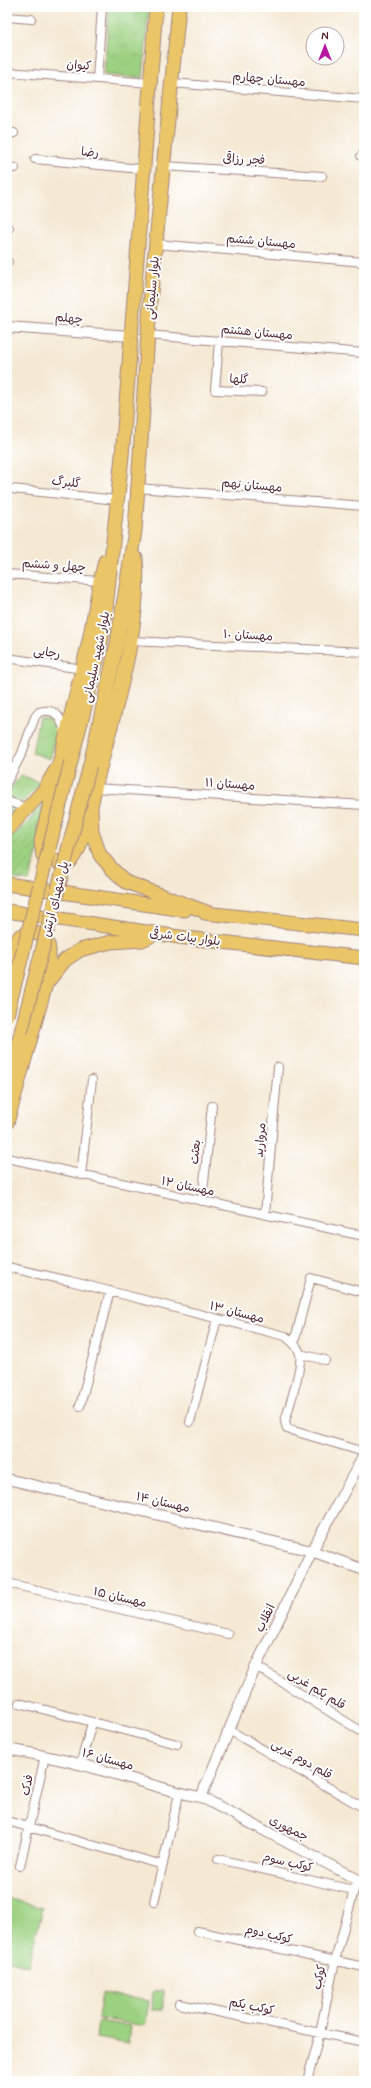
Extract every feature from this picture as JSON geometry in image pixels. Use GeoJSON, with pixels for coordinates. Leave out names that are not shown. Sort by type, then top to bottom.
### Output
{"type":"FeatureCollection","features":[{"type":"Feature","properties":{"kind":"main road","name":"بلوار سلیمانی"},"geometry":{"type":"LineString","coordinates":[[114,528],[156,7]]}},
{"type":"Feature","properties":{"kind":"main road","name":"بلوار سلیمانی"},"geometry":{"type":"LineString","coordinates":[[129,570],[138,488],[148,336],[156,244],[179,7]]}},
{"type":"Feature","properties":{"kind":"main road"},"geometry":{"type":"LineString","coordinates":[[114,528],[100,581],[83,669],[66,736],[65,763],[41,841],[43,856],[60,863],[70,862],[79,848],[91,807],[94,788],[131,641],[138,577],[134,531]]}},
{"type":"Feature","properties":{"kind":"main road","name":"بلوار شهید سلیمانی"},"geometry":{"type":"LineString","coordinates":[[65,763],[100,648],[114,528]]}},
{"type":"Feature","properties":{"kind":"main road","name":"بلوار شهید سلیمانی"},"geometry":{"type":"LineString","coordinates":[[90,765],[117,643],[129,570]]}},
{"type":"Feature","properties":{"kind":"main road"},"geometry":{"type":"LineString","coordinates":[[7,830],[30,807],[65,763]]}},
{"type":"Feature","properties":{"kind":"main road","name":"پل شهدای ارتش"},"geometry":{"type":"LineString","coordinates":[[7,1015],[65,763]]}},
{"type":"Feature","properties":{"kind":"main road","name":"پل شهدای ارتش"},"geometry":{"type":"LineString","coordinates":[[7,1084],[90,765]]}},
{"type":"Feature","properties":{"kind":"main road"},"geometry":{"type":"LineString","coordinates":[[91,807],[92,832],[100,855],[126,882],[212,914]]}},
{"type":"Feature","properties":{"kind":"main road"},"geometry":{"type":"LineString","coordinates":[[7,884],[212,914],[364,930]]}},
{"type":"Feature","properties":{"kind":"main road","name":"بلوار بیات شرقی"},"geometry":{"type":"LineString","coordinates":[[7,911],[155,934],[364,958]]}},
{"type":"Feature","properties":{"kind":"main road"},"geometry":{"type":"LineString","coordinates":[[7,967],[14,944],[20,936],[32,934],[40,935],[49,944],[50,954],[46,984],[7,1123]]}},
{"type":"Feature","properties":{"kind":"main road"},"geometry":{"type":"LineString","coordinates":[[46,984],[66,960],[80,950],[111,942],[142,940],[155,934]]}},
{"type":"Feature","properties":{"kind":"street"},"geometry":{"type":"LineString","coordinates":[[8,7],[7,16],[31,19]]}},
{"type":"Feature","properties":{"kind":"street"},"geometry":{"type":"LineString","coordinates":[[97,79],[102,7]]}},
{"type":"Feature","properties":{"kind":"street","name":"کیوان"},"geometry":{"type":"LineString","coordinates":[[7,72],[150,83]]}},
{"type":"Feature","properties":{"kind":"street","name":"مهستان چهارم"},"geometry":{"type":"LineString","coordinates":[[172,83],[364,99]]}},
{"type":"Feature","properties":{"kind":"street","name":"رضا"},"geometry":{"type":"LineString","coordinates":[[35,159],[142,169]]}},
{"type":"Feature","properties":{"kind":"street","name":"فجر رزاقی"},"geometry":{"type":"LineString","coordinates":[[164,166],[322,176]]}},
{"type":"Feature","properties":{"kind":"street","name":"مهستان ششم"},"geometry":{"type":"LineString","coordinates":[[156,244],[364,262]]}},
{"type":"Feature","properties":{"kind":"street","name":"چهلم"},"geometry":{"type":"LineString","coordinates":[[7,327],[130,336]]}},
{"type":"Feature","properties":{"kind":"street","name":"مهستان هشتم"},"geometry":{"type":"LineString","coordinates":[[148,336],[364,353]]}},
{"type":"Feature","properties":{"kind":"street","name":"گلها"},"geometry":{"type":"LineString","coordinates":[[219,341],[215,390],[262,392]]}},
{"type":"Feature","properties":{"kind":"street","name":"مهستان نهم"},"geometry":{"type":"LineString","coordinates":[[138,488],[364,506]]}},
{"type":"Feature","properties":{"kind":"street","name":"گلبرگ"},"geometry":{"type":"LineString","coordinates":[[12,489],[117,500]]}},
{"type":"Feature","properties":{"kind":"street","name":"چهل و ششم"},"geometry":{"type":"LineString","coordinates":[[7,574],[100,581]]}},
{"type":"Feature","properties":{"kind":"street","name":"مهستان ۱۰"},"geometry":{"type":"LineString","coordinates":[[131,641],[364,652]]}},
{"type":"Feature","properties":{"kind":"street","name":"رجایی"},"geometry":{"type":"LineString","coordinates":[[7,658],[83,669]]}},
{"type":"Feature","properties":{"kind":"street"},"geometry":{"type":"LineString","coordinates":[[7,782],[22,753],[38,712],[44,710],[53,711],[58,714],[66,736]]}},
{"type":"Feature","properties":{"kind":"street","name":"مهستان ۱۱"},"geometry":{"type":"LineString","coordinates":[[94,788],[364,805]]}},
{"type":"Feature","properties":{"kind":"street"},"geometry":{"type":"LineString","coordinates":[[7,801],[21,806],[30,807]]}},
{"type":"Feature","properties":{"kind":"street","name":"مروارید"},"geometry":{"type":"LineString","coordinates":[[265,1214],[278,1067]]}},
{"type":"Feature","properties":{"kind":"street"},"geometry":{"type":"LineString","coordinates":[[81,1175],[92,1080]]}},
{"type":"Feature","properties":{"kind":"street","name":"بعثت"},"geometry":{"type":"LineString","coordinates":[[202,1201],[212,1106]]}},
{"type":"Feature","properties":{"kind":"street","name":"مهستان ۱۲"},"geometry":{"type":"LineString","coordinates":[[7,1158],[364,1236]]}},
{"type":"Feature","properties":{"kind":"street","name":"مهستان ۱۳"},"geometry":{"type":"LineString","coordinates":[[7,1267],[110,1291],[285,1336],[294,1343]]}},
{"type":"Feature","properties":{"kind":"street"},"geometry":{"type":"LineString","coordinates":[[363,1292],[311,1278],[294,1343],[300,1354],[299,1368],[285,1421],[287,1429],[364,1452]]}},
{"type":"Feature","properties":{"kind":"street"},"geometry":{"type":"LineString","coordinates":[[80,1406],[110,1291]]}},
{"type":"Feature","properties":{"kind":"street"},"geometry":{"type":"LineString","coordinates":[[190,1422],[217,1319]]}},
{"type":"Feature","properties":{"kind":"street"},"geometry":{"type":"LineString","coordinates":[[300,1354],[325,1360]]}},
{"type":"Feature","properties":{"kind":"street","name":"انقلاب"},"geometry":{"type":"LineString","coordinates":[[201,1797],[256,1666],[312,1551],[364,1455]]}},
{"type":"Feature","properties":{"kind":"street","name":"مهستان ۱۴"},"geometry":{"type":"LineString","coordinates":[[7,1480],[312,1551],[364,1570]]}},
{"type":"Feature","properties":{"kind":"street","name":"مهستان ۱۵"},"geometry":{"type":"LineString","coordinates":[[7,1583],[228,1634]]}},
{"type":"Feature","properties":{"kind":"street","name":"قلم یکم غربی"},"geometry":{"type":"LineString","coordinates":[[256,1666],[364,1732]]}},
{"type":"Feature","properties":{"kind":"street"},"geometry":{"type":"LineString","coordinates":[[19,1703],[177,1744]]}},
{"type":"Feature","properties":{"kind":"street"},"geometry":{"type":"LineString","coordinates":[[80,1764],[92,1723]]}},
{"type":"Feature","properties":{"kind":"street","name":"قلم دوم غربی"},"geometry":{"type":"LineString","coordinates":[[229,1730],[364,1808]]}},
{"type":"Feature","properties":{"kind":"street","name":"مهستان ۱۶"},"geometry":{"type":"LineString","coordinates":[[7,1749],[80,1764],[179,1794],[201,1797]]}},
{"type":"Feature","properties":{"kind":"street","name":"فدک"},"geometry":{"type":"LineString","coordinates":[[20,1866],[45,1756]]}},
{"type":"Feature","properties":{"kind":"street"},"geometry":{"type":"LineString","coordinates":[[154,1902],[179,1794]]}},
{"type":"Feature","properties":{"kind":"street","name":"جمهوری"},"geometry":{"type":"LineString","coordinates":[[201,1797],[361,1881]]}},
{"type":"Feature","properties":{"kind":"street"},"geometry":{"type":"LineString","coordinates":[[7,1821],[163,1865]]}},
{"type":"Feature","properties":{"kind":"street","name":"کوکب سوم"},"geometry":{"type":"LineString","coordinates":[[218,1859],[353,1890]]}},
{"type":"Feature","properties":{"kind":"street","name":"کوکب"},"geometry":{"type":"LineString","coordinates":[[307,2081],[320,2033],[335,1961],[353,1890],[361,1881]]}},
{"type":"Feature","properties":{"kind":"street","name":"کوکب دوم"},"geometry":{"type":"LineString","coordinates":[[197,1931],[364,1967]]}},
{"type":"Feature","properties":{"kind":"street","name":"کوکب یکم"},"geometry":{"type":"LineString","coordinates":[[179,2004],[364,2042]]}},
{"type":"Feature","properties":{"kind":"green space"},"geometry":{"type":"Polygon","coordinates":[[[109,7],[149,7],[143,78],[104,75],[109,7]]]}},
{"type":"Feature","properties":{"kind":"green space"},"geometry":{"type":"Polygon","coordinates":[[[39,717],[61,721],[50,759],[32,753],[39,717]]]}},
{"type":"Feature","properties":{"kind":"green space"},"geometry":{"type":"Polygon","coordinates":[[[21,775],[41,783],[7,818],[7,794],[21,775]]]}},
{"type":"Feature","properties":{"kind":"green space"},"geometry":{"type":"Polygon","coordinates":[[[48,797],[38,851],[29,881],[7,878],[7,840],[26,824],[48,797]]]}},
{"type":"Feature","properties":{"kind":"green space"},"geometry":{"type":"Polygon","coordinates":[[[7,1898],[43,1908],[28,1966],[7,1960],[7,1898]]]}},
{"type":"Feature","properties":{"kind":"green space"},"geometry":{"type":"Polygon","coordinates":[[[153,1991],[163,1991],[163,2010],[152,2010],[153,1991]]]}},
{"type":"Feature","properties":{"kind":"green space"},"geometry":{"type":"Polygon","coordinates":[[[102,1993],[149,2001],[145,2026],[98,2018],[102,1993]]]}},
{"type":"Feature","properties":{"kind":"green space"},"geometry":{"type":"Polygon","coordinates":[[[98,2021],[130,2026],[128,2043],[96,2038],[98,2021]]]}}]}
